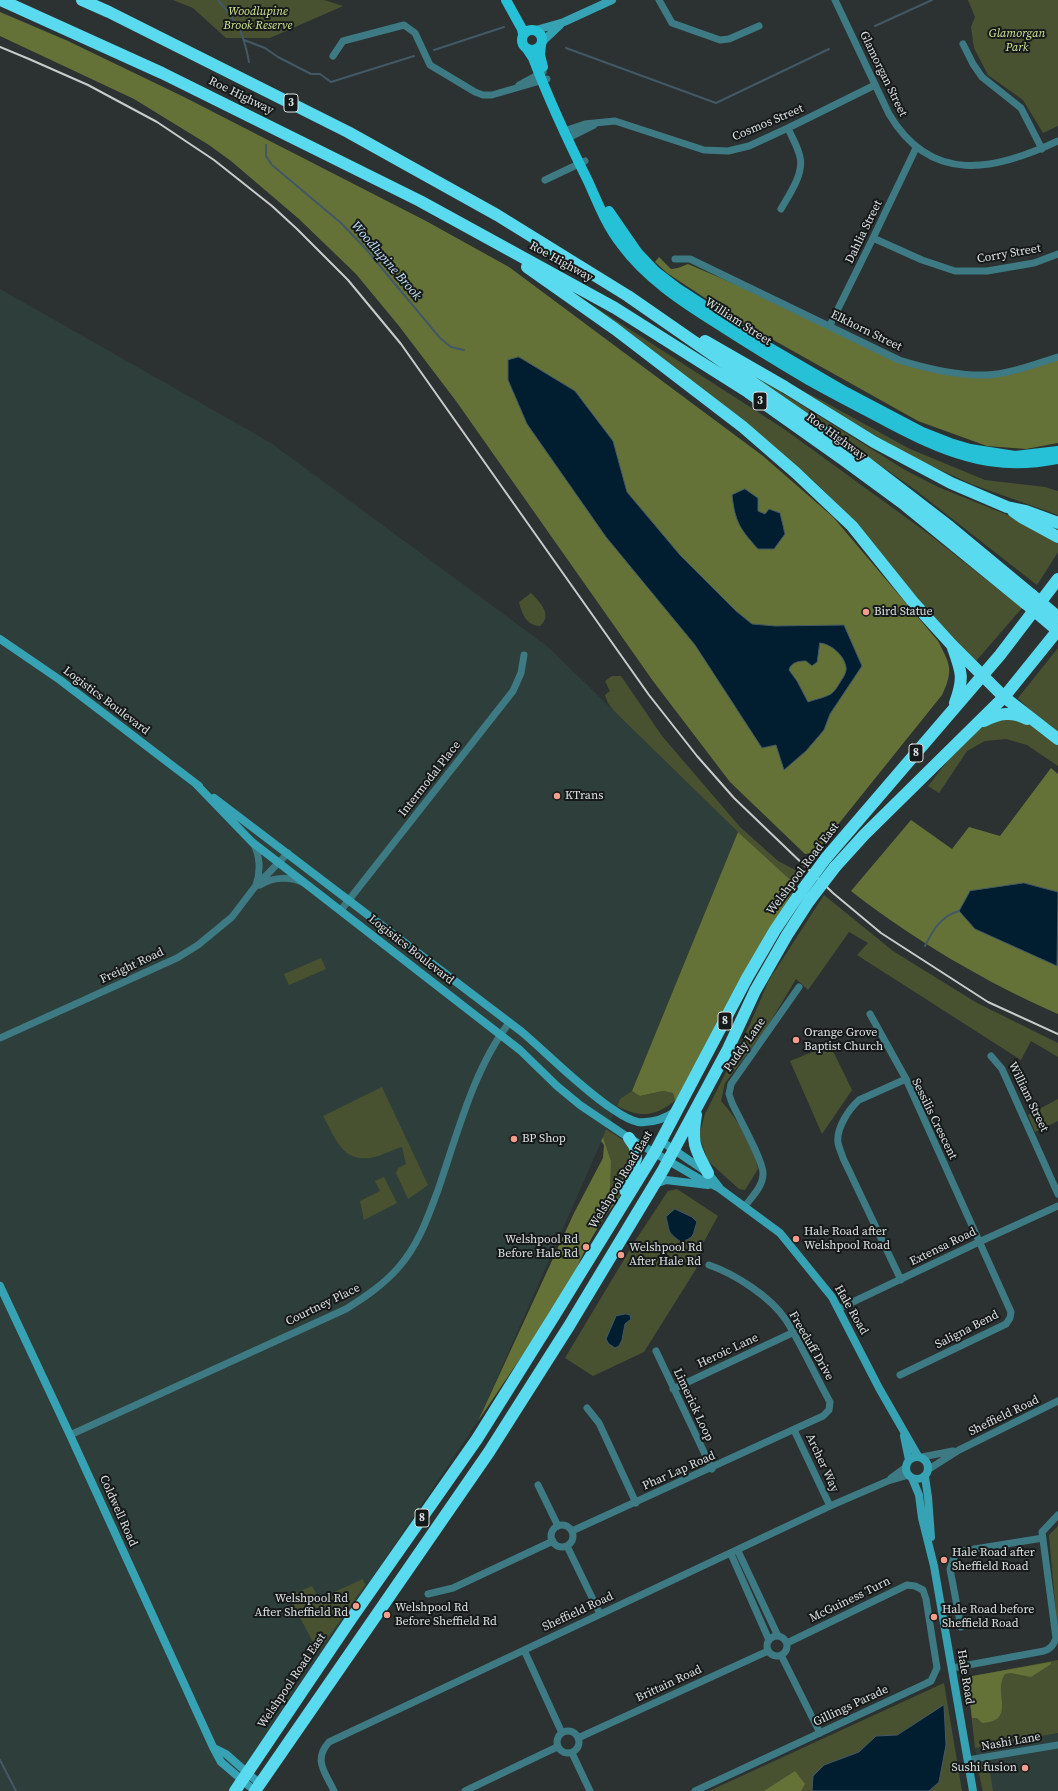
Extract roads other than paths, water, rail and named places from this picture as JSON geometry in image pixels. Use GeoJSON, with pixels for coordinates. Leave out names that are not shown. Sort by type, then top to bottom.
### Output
{"type":"FeatureCollection","features":[{"type":"Feature","properties":{"kind":"highway","name":"Roe Highway"},"geometry":{"type":"LineString","coordinates":[[1,0],[162,73],[381,181],[474,229],[615,308],[748,392],[905,504],[1029,599],[1058,617]]}},
{"type":"Feature","properties":{"kind":"highway","name":"Roe Highway"},"geometry":{"type":"LineString","coordinates":[[82,0],[123,19],[348,132],[497,215],[628,296],[856,455],[950,527],[1029,599],[1058,630]]}},
{"type":"Feature","properties":{"kind":"highway"},"geometry":{"type":"LineString","coordinates":[[474,229],[615,329],[742,427],[796,473],[852,526],[913,602],[951,644],[1004,697],[1058,739]]}},
{"type":"Feature","properties":{"kind":"highway"},"geometry":{"type":"LineString","coordinates":[[628,296],[785,387],[874,442],[951,483],[1007,507],[1026,511],[1058,523]]}},
{"type":"Feature","properties":{"kind":"highway"},"geometry":{"type":"LineString","coordinates":[[1007,507],[1022,518],[1058,537]]}},
{"type":"Feature","properties":{"kind":"highway","name":"Welshpool Road East"},"geometry":{"type":"LineString","coordinates":[[257,1789],[489,1452],[569,1326],[655,1184],[699,1104],[728,1049],[755,992],[787,935],[804,897],[826,858],[983,675],[1058,580]]}},
{"type":"Feature","properties":{"kind":"highway","name":"Welshpool Road East"},"geometry":{"type":"LineString","coordinates":[[235,1791],[351,1619],[477,1439],[655,1152],[747,978],[775,930],[804,897],[864,835],[1004,697],[1058,630]]}},
{"type":"Feature","properties":{"kind":"highway"},"geometry":{"type":"LineString","coordinates":[[951,644],[962,671],[961,686],[952,712]]}},
{"type":"Feature","properties":{"kind":"highway"},"geometry":{"type":"LineString","coordinates":[[975,726],[994,716],[1012,713],[1029,720],[1058,739]]}},
{"type":"Feature","properties":{"kind":"highway"},"geometry":{"type":"LineString","coordinates":[[699,1104],[693,1142],[708,1174]]}},
{"type":"Feature","properties":{"kind":"highway","name":"8"},"geometry":{"type":"LineString","coordinates":[[579,1276],[582,1258],[626,1189],[630,1179],[636,1152],[629,1138]]}},
{"type":"Feature","properties":{"kind":"main road"},"geometry":{"type":"LineString","coordinates":[[506,0],[522,29],[522,44],[527,49],[534,50],[541,44],[541,35],[525,20],[513,0]]}},
{"type":"Feature","properties":{"kind":"main road"},"geometry":{"type":"LineString","coordinates":[[522,34],[527,30],[536,30]]}},
{"type":"Feature","properties":{"kind":"main road","name":"William Street"},"geometry":{"type":"LineString","coordinates":[[541,44],[540,55],[543,76]]}},
{"type":"Feature","properties":{"kind":"main road","name":"William Street"},"geometry":{"type":"LineString","coordinates":[[527,49],[534,58],[543,76],[611,229],[633,259],[650,277],[673,295],[757,350],[844,400],[919,438],[947,450],[968,457],[993,462],[1042,462],[1058,459]]}},
{"type":"Feature","properties":{"kind":"main road","name":"William Street"},"geometry":{"type":"LineString","coordinates":[[582,162],[617,224],[638,253],[655,271],[677,288],[760,342],[846,392],[922,432],[950,443],[970,449],[1015,456],[1058,451]]}},
{"type":"Feature","properties":{"kind":"street"},"geometry":{"type":"LineString","coordinates":[[659,0],[672,23],[712,38],[729,39],[759,26]]}},
{"type":"Feature","properties":{"kind":"street","name":"Glamorgan Street"},"geometry":{"type":"LineString","coordinates":[[835,0],[874,85],[898,129],[916,148],[943,161],[963,166],[980,166],[999,164],[1042,149],[1058,141]]}},
{"type":"Feature","properties":{"kind":"street"},"geometry":{"type":"LineString","coordinates":[[536,30],[564,22],[608,1]]}},
{"type":"Feature","properties":{"kind":"street"},"geometry":{"type":"LineString","coordinates":[[541,44],[564,22]]}},
{"type":"Feature","properties":{"kind":"street"},"geometry":{"type":"LineString","coordinates":[[333,56],[343,41],[404,25],[416,33],[430,64],[466,88],[483,95],[492,95],[512,89],[543,76]]}},
{"type":"Feature","properties":{"kind":"street"},"geometry":{"type":"LineString","coordinates":[[963,44],[973,64],[982,77],[1021,108],[1042,149]]}},
{"type":"Feature","properties":{"kind":"street","name":"Cosmos Street"},"geometry":{"type":"LineString","coordinates":[[569,133],[585,124],[596,124],[608,121],[621,123],[704,150],[715,152],[728,151],[749,146],[874,85]]}},
{"type":"Feature","properties":{"kind":"street"},"geometry":{"type":"LineString","coordinates":[[781,209],[800,172],[801,164],[800,156],[788,128]]}},
{"type":"Feature","properties":{"kind":"street","name":"Dahlia Street"},"geometry":{"type":"LineString","coordinates":[[830,325],[916,148]]}},
{"type":"Feature","properties":{"kind":"street"},"geometry":{"type":"LineString","coordinates":[[545,180],[582,162]]}},
{"type":"Feature","properties":{"kind":"street","name":"Corry Street"},"geometry":{"type":"LineString","coordinates":[[873,238],[922,260],[955,271],[970,272],[995,270],[1034,263],[1058,254]]}},
{"type":"Feature","properties":{"kind":"street","name":"Elkhorn Street"},"geometry":{"type":"LineString","coordinates":[[675,259],[690,259],[830,325],[899,360],[942,370],[986,375],[1001,373],[1058,357]]}},
{"type":"Feature","properties":{"kind":"street","name":"Logistics Boulevard"},"geometry":{"type":"LineString","coordinates":[[0,640],[60,680],[288,853],[522,1032],[592,1094],[619,1113],[638,1122],[653,1122],[671,1114],[679,1108]]}},
{"type":"Feature","properties":{"kind":"street","name":"Intermodal Place"},"geometry":{"type":"LineString","coordinates":[[341,910],[513,691],[521,673],[524,655]]}},
{"type":"Feature","properties":{"kind":"street","name":"Logistics Boulevard"},"geometry":{"type":"LineString","coordinates":[[196,784],[253,842],[520,1050],[573,1099],[629,1138]]}},
{"type":"Feature","properties":{"kind":"street","name":"Freight Road"},"geometry":{"type":"LineString","coordinates":[[253,842],[256,848],[260,867],[259,877],[254,888]]}},
{"type":"Feature","properties":{"kind":"street","name":"Freight Road"},"geometry":{"type":"LineString","coordinates":[[0,1038],[177,958],[198,946],[232,917],[254,888],[280,863],[288,853]]}},
{"type":"Feature","properties":{"kind":"street","name":"Freight Road"},"geometry":{"type":"LineString","coordinates":[[254,888],[262,883],[275,879],[287,878],[301,882],[313,888]]}},
{"type":"Feature","properties":{"kind":"street","name":"Puddy Lane"},"geometry":{"type":"LineString","coordinates":[[745,1206],[760,1186],[763,1174],[761,1163],[732,1103],[729,1094],[731,1084],[799,987]]}},
{"type":"Feature","properties":{"kind":"street"},"geometry":{"type":"LineString","coordinates":[[870,1014],[906,1079]]}},
{"type":"Feature","properties":{"kind":"street","name":"Courtney Place"},"geometry":{"type":"LineString","coordinates":[[70,1435],[346,1308],[370,1295],[385,1282],[400,1267],[413,1248],[426,1222],[479,1075],[490,1049],[509,1023]]}},
{"type":"Feature","properties":{"kind":"street","name":"William Street"},"geometry":{"type":"LineString","coordinates":[[991,1056],[1002,1069],[1058,1194]]}},
{"type":"Feature","properties":{"kind":"street","name":"Sessilis Crescent"},"geometry":{"type":"LineString","coordinates":[[901,1280],[838,1143],[843,1122],[854,1104],[860,1100],[906,1079],[979,1242]]}},
{"type":"Feature","properties":{"kind":"street","name":"Hale Road"},"geometry":{"type":"LineString","coordinates":[[629,1138],[698,1178],[716,1186],[780,1233],[832,1297],[903,1432],[920,1457]]}},
{"type":"Feature","properties":{"kind":"street","name":"Hale Road"},"geometry":{"type":"LineString","coordinates":[[661,1141],[708,1174],[716,1186]]}},
{"type":"Feature","properties":{"kind":"street"},"geometry":{"type":"LineString","coordinates":[[655,1184],[666,1180],[716,1186]]}},
{"type":"Feature","properties":{"kind":"street","name":"Extensa Road"},"geometry":{"type":"LineString","coordinates":[[838,1309],[1058,1206]]}},
{"type":"Feature","properties":{"kind":"street","name":"Saligna Bend"},"geometry":{"type":"LineString","coordinates":[[900,1375],[1002,1326],[1009,1321],[1011,1315],[1010,1308],[979,1242]]}},
{"type":"Feature","properties":{"kind":"street","name":"Freeduff Drive"},"geometry":{"type":"LineString","coordinates":[[709,1265],[730,1274],[762,1295],[786,1320],[830,1402],[829,1410],[823,1416],[794,1430]]}},
{"type":"Feature","properties":{"kind":"street","name":"Coldwell Road"},"geometry":{"type":"LineString","coordinates":[[0,1286],[213,1747],[221,1762],[245,1776],[257,1789]]}},
{"type":"Feature","properties":{"kind":"street","name":"Heroic Lane"},"geometry":{"type":"LineString","coordinates":[[673,1389],[792,1333]]}},
{"type":"Feature","properties":{"kind":"street","name":"Limerick Loop"},"geometry":{"type":"LineString","coordinates":[[656,1351],[712,1469]]}},
{"type":"Feature","properties":{"kind":"street","name":"Sheffield Road"},"geometry":{"type":"LineString","coordinates":[[929,1469],[959,1450],[1058,1401]]}},
{"type":"Feature","properties":{"kind":"street"},"geometry":{"type":"LineString","coordinates":[[586,1408],[600,1423],[636,1503]]}},
{"type":"Feature","properties":{"kind":"street","name":"Phar Lap Road"},"geometry":{"type":"LineString","coordinates":[[572,1531],[712,1469],[794,1430]]}},
{"type":"Feature","properties":{"kind":"street","name":"Archer Way"},"geometry":{"type":"LineString","coordinates":[[794,1430],[830,1506]]}},
{"type":"Feature","properties":{"kind":"street","name":"Hale Road"},"geometry":{"type":"LineString","coordinates":[[903,1432],[907,1463]]}},
{"type":"Feature","properties":{"kind":"street","name":"Sheffield Road"},"geometry":{"type":"LineString","coordinates":[[920,1457],[959,1450]]}},
{"type":"Feature","properties":{"kind":"street"},"geometry":{"type":"LineString","coordinates":[[913,1457],[920,1457],[927,1462],[929,1469],[925,1476],[921,1479],[910,1477],[907,1463],[913,1457]]}},
{"type":"Feature","properties":{"kind":"street","name":"Sheffield Road"},"geometry":{"type":"LineString","coordinates":[[888,1481],[907,1463]]}},
{"type":"Feature","properties":{"kind":"street","name":"Hale Road"},"geometry":{"type":"LineString","coordinates":[[925,1476],[934,1566]]}},
{"type":"Feature","properties":{"kind":"street","name":"Hale Road"},"geometry":{"type":"LineString","coordinates":[[910,1477],[919,1495],[922,1518],[934,1566],[973,1791]]}},
{"type":"Feature","properties":{"kind":"street","name":"Sheffield Road"},"geometry":{"type":"LineString","coordinates":[[334,1791],[320,1762],[322,1751],[330,1742],[600,1614],[734,1553],[830,1506],[888,1481],[910,1477]]}},
{"type":"Feature","properties":{"kind":"street"},"geometry":{"type":"LineString","coordinates":[[538,1485],[558,1526]]}},
{"type":"Feature","properties":{"kind":"street"},"geometry":{"type":"LineString","coordinates":[[952,1668],[1044,1651],[1049,1649],[1054,1643],[1056,1638],[1042,1532],[1058,1515]]}},
{"type":"Feature","properties":{"kind":"street"},"geometry":{"type":"LineString","coordinates":[[558,1526],[568,1526],[572,1531],[573,1540],[567,1546],[559,1547],[553,1541],[552,1533],[558,1526]]}},
{"type":"Feature","properties":{"kind":"street"},"geometry":{"type":"LineString","coordinates":[[961,1627],[950,1569],[956,1552],[1043,1538]]}},
{"type":"Feature","properties":{"kind":"street"},"geometry":{"type":"LineString","coordinates":[[428,1594],[453,1588],[553,1541]]}},
{"type":"Feature","properties":{"kind":"street"},"geometry":{"type":"LineString","coordinates":[[567,1546],[600,1614]]}},
{"type":"Feature","properties":{"kind":"street"},"geometry":{"type":"LineString","coordinates":[[734,1553],[748,1583],[778,1636],[783,1638],[787,1643],[786,1650],[781,1655],[774,1656],[768,1651],[767,1644],[769,1640],[748,1583]]}},
{"type":"Feature","properties":{"kind":"street","name":"McGuiness Turn"},"geometry":{"type":"LineString","coordinates":[[787,1643],[907,1585],[915,1586],[923,1590]]}},
{"type":"Feature","properties":{"kind":"street","name":"Gillings Parade"},"geometry":{"type":"LineString","coordinates":[[695,1791],[931,1681],[937,1668],[926,1599],[923,1590]]}},
{"type":"Feature","properties":{"kind":"street"},"geometry":{"type":"LineString","coordinates":[[760,1619],[768,1616]]}},
{"type":"Feature","properties":{"kind":"street"},"geometry":{"type":"LineString","coordinates":[[769,1640],[778,1636]]}},
{"type":"Feature","properties":{"kind":"street"},"geometry":{"type":"LineString","coordinates":[[524,1650],[562,1733]]}},
{"type":"Feature","properties":{"kind":"street","name":"Brittain Road"},"geometry":{"type":"LineString","coordinates":[[578,1738],[768,1651]]}},
{"type":"Feature","properties":{"kind":"street"},"geometry":{"type":"LineString","coordinates":[[781,1655],[820,1733]]}},
{"type":"Feature","properties":{"kind":"street"},"geometry":{"type":"LineString","coordinates":[[571,1732],[578,1738],[578,1748],[572,1752],[562,1752],[557,1747],[557,1740],[562,1733],[571,1732]]}},
{"type":"Feature","properties":{"kind":"street","name":"Nashi Lane"},"geometry":{"type":"LineString","coordinates":[[968,1760],[1058,1745]]}},
{"type":"Feature","properties":{"kind":"street"},"geometry":{"type":"LineString","coordinates":[[465,1791],[557,1747]]}},
{"type":"Feature","properties":{"kind":"street"},"geometry":{"type":"LineString","coordinates":[[572,1752],[590,1791]]}},
{"type":"Feature","properties":{"kind":"water"},"geometry":{"type":"Polygon","coordinates":[[[519,357],[575,391],[613,441],[627,492],[680,555],[736,611],[752,624],[775,626],[844,625],[862,666],[830,714],[824,730],[806,751],[784,770],[776,745],[762,748],[695,645],[606,537],[527,424],[508,380],[508,360],[519,357]],[[820,643],[817,662],[812,666],[806,661],[801,661],[793,664],[789,670],[797,681],[808,702],[834,692],[846,671],[845,663],[840,654],[833,648],[820,643]]]}},
{"type":"Feature","properties":{"kind":"water"},"geometry":{"type":"Polygon","coordinates":[[[745,489],[758,498],[758,511],[765,514],[769,509],[780,513],[785,534],[774,549],[758,549],[739,525],[732,495],[745,489]]]}},
{"type":"Feature","properties":{"kind":"water"},"geometry":{"type":"Polygon","coordinates":[[[1024,883],[1058,892],[1057,966],[975,929],[959,911],[970,891],[1024,883]]]}},
{"type":"Feature","properties":{"kind":"water"},"geometry":{"type":"Polygon","coordinates":[[[675,1209],[692,1217],[697,1222],[694,1233],[691,1237],[681,1242],[673,1236],[670,1231],[666,1217],[675,1209]]]}},
{"type":"Feature","properties":{"kind":"water"},"geometry":{"type":"Polygon","coordinates":[[[626,1314],[630,1315],[631,1319],[625,1324],[622,1340],[619,1346],[615,1348],[609,1344],[606,1339],[616,1316],[626,1314]]]}},
{"type":"Feature","properties":{"kind":"water"},"geometry":{"type":"Polygon","coordinates":[[[944,1705],[946,1745],[939,1782],[929,1791],[812,1791],[813,1776],[824,1765],[859,1752],[876,1736],[897,1735],[944,1705]]]}},
{"type":"Feature","properties":{"kind":"waterway","name":"Woodlupine Brook"},"geometry":{"type":"LineString","coordinates":[[218,0],[239,28],[249,62]]}},
{"type":"Feature","properties":{"kind":"waterway"},"geometry":{"type":"LineString","coordinates":[[875,26],[932,0]]}},
{"type":"Feature","properties":{"kind":"waterway"},"geometry":{"type":"LineString","coordinates":[[434,50],[504,27]]}},
{"type":"Feature","properties":{"kind":"waterway"},"geometry":{"type":"LineString","coordinates":[[244,40],[265,48],[278,57],[311,74],[320,74],[331,82],[414,56]]}},
{"type":"Feature","properties":{"kind":"waterway"},"geometry":{"type":"LineString","coordinates":[[566,48],[716,103],[829,49]]}},
{"type":"Feature","properties":{"kind":"waterway","name":"Woodlupine Brook"},"geometry":{"type":"LineString","coordinates":[[266,145],[266,156],[272,165],[341,223],[365,248],[440,338],[451,347],[464,350]]}},
{"type":"Feature","properties":{"kind":"waterway"},"geometry":{"type":"LineString","coordinates":[[925,946],[938,924],[947,916],[959,911]]}},
{"type":"Feature","properties":{"kind":"waterway"},"geometry":{"type":"LineString","coordinates":[[0,1760],[16,1791]]}},
{"type":"Feature","properties":{"kind":"railway"},"geometry":{"type":"LineString","coordinates":[[0,47],[88,85],[157,122],[214,160],[272,206],[297,229],[348,280],[401,344],[649,695],[697,756],[734,798],[833,893],[881,933],[988,1002],[1058,1034]]}},
{"type":"Feature","properties":{"kind":"place","name":"Bird Statue"},"geometry":{"type":"Point","coordinates":[866,612]}},
{"type":"Feature","properties":{"kind":"place","name":"KTrans"},"geometry":{"type":"Point","coordinates":[557,796]}},
{"type":"Feature","properties":{"kind":"place","name":"Orange Grove Baptist Church"},"geometry":{"type":"Point","coordinates":[796,1040]}},
{"type":"Feature","properties":{"kind":"place","name":"BP Shop"},"geometry":{"type":"Point","coordinates":[514,1139]}},
{"type":"Feature","properties":{"kind":"place","name":"Hale Road after Welshpool Road"},"geometry":{"type":"Point","coordinates":[796,1239]}},
{"type":"Feature","properties":{"kind":"place","name":"Welshpool Rd Before Hale Rd"},"geometry":{"type":"Point","coordinates":[586,1247]}},
{"type":"Feature","properties":{"kind":"place","name":"Welshpool Rd After Hale Rd"},"geometry":{"type":"Point","coordinates":[621,1255]}},
{"type":"Feature","properties":{"kind":"place","name":"Hale Road after Sheffield Road"},"geometry":{"type":"Point","coordinates":[944,1560]}},
{"type":"Feature","properties":{"kind":"place","name":"Welshpool Rd After Sheffield Rd"},"geometry":{"type":"Point","coordinates":[356,1606]}},
{"type":"Feature","properties":{"kind":"place","name":"Welshpool Rd Before Sheffield Rd"},"geometry":{"type":"Point","coordinates":[387,1615]}},
{"type":"Feature","properties":{"kind":"place","name":"Hale Road before Sheffield Road"},"geometry":{"type":"Point","coordinates":[934,1617]}},
{"type":"Feature","properties":{"kind":"place","name":"Sushi fusion"},"geometry":{"type":"Point","coordinates":[1025,1768]}},
{"type":"Feature","properties":{"kind":"park label","name":"Woodlupine Brook Reserve"},"geometry":{"type":"Point","coordinates":[258,19]}},
{"type":"Feature","properties":{"kind":"park label","name":"Glamorgan Park"},"geometry":{"type":"Point","coordinates":[1017,41]}}]}
